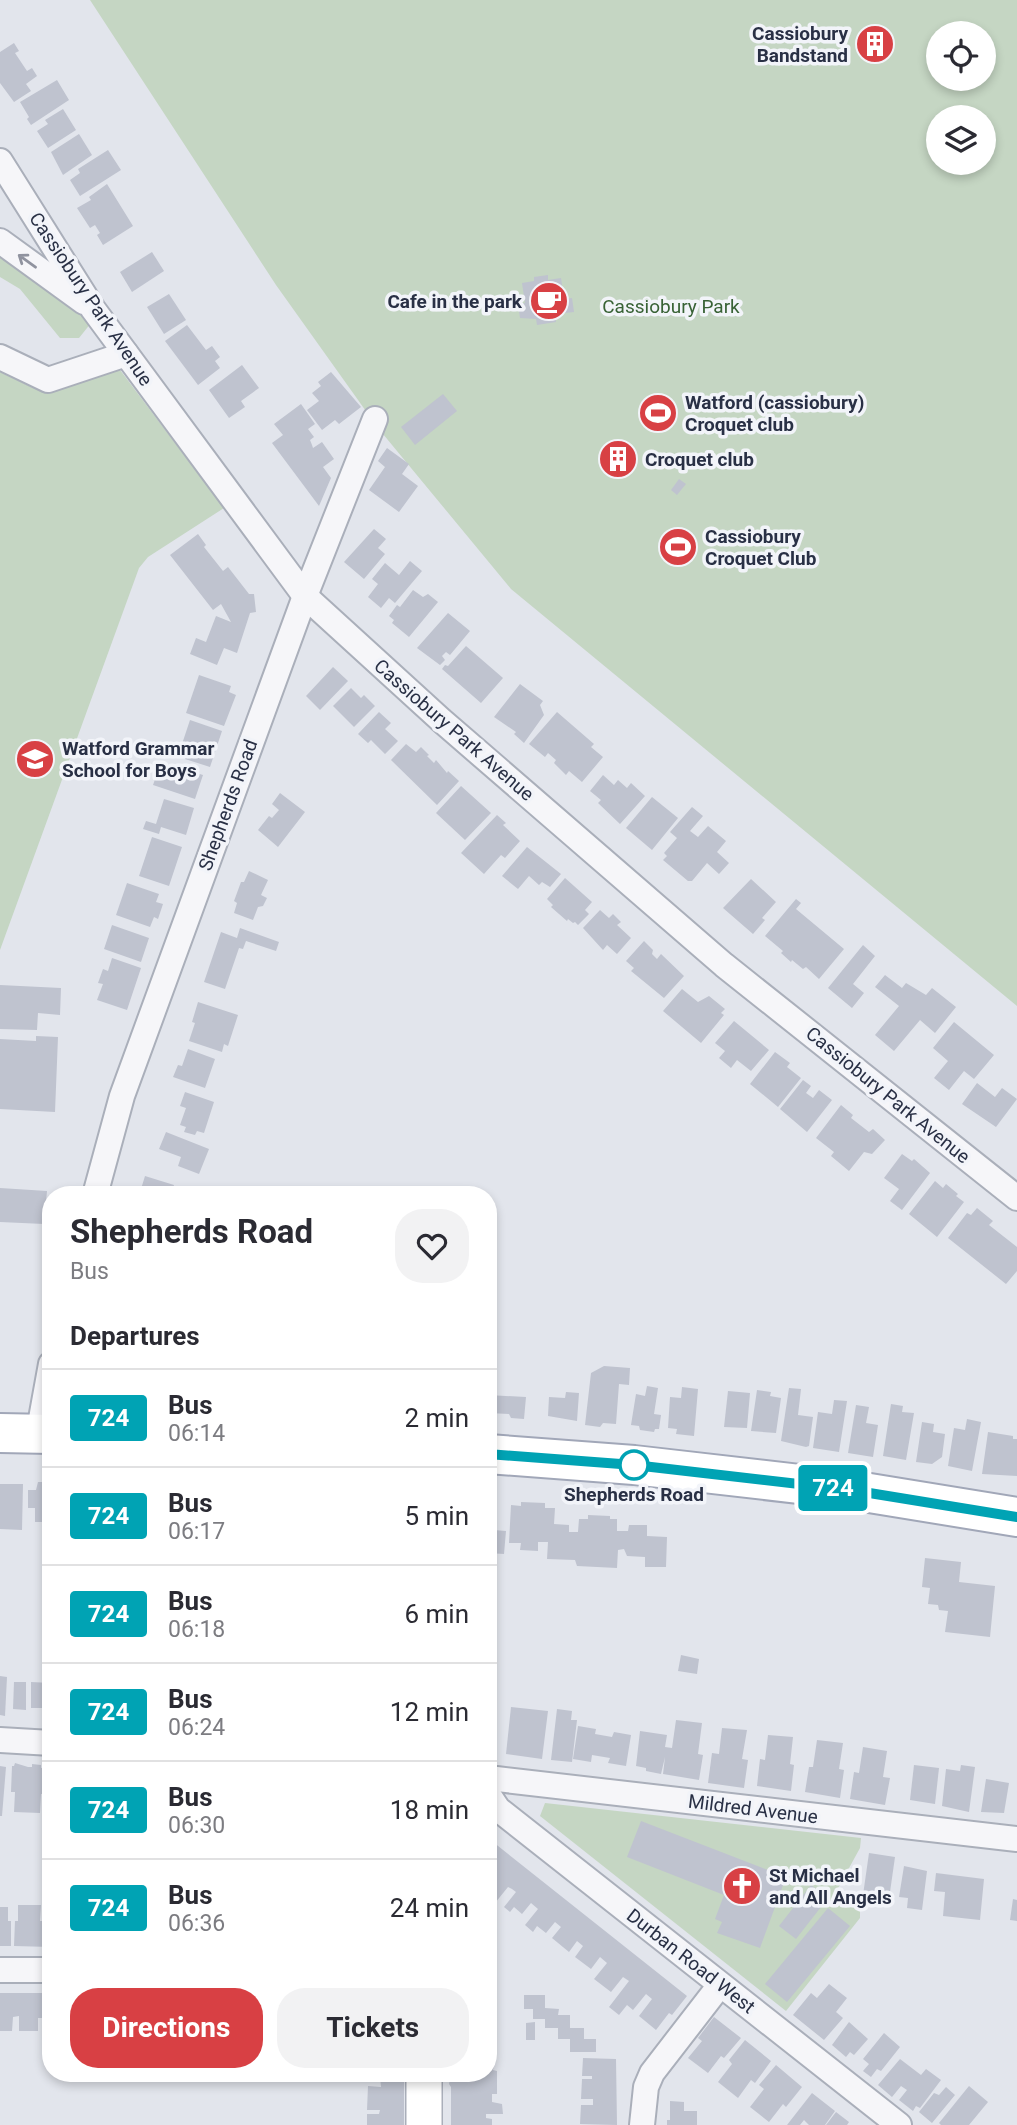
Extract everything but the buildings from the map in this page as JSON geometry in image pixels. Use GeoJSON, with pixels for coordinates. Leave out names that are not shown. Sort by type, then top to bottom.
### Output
{"type":"FeatureCollection","features":[{"type":"Feature","properties":{"kind":"main road"},"geometry":{"type":"LineString","coordinates":[[0,1433],[42,1434]]}},
{"type":"Feature","properties":{"kind":"main road"},"geometry":{"type":"LineString","coordinates":[[497,1455],[634,1465],[851,1490],[1017,1517]]}},
{"type":"Feature","properties":{"kind":"street","name":"Cassiobury Park Avenue"},"geometry":{"type":"LineString","coordinates":[[0,162],[93,309],[304,596],[441,720],[724,965],[1017,1198]]}},
{"type":"Feature","properties":{"kind":"street"},"geometry":{"type":"LineString","coordinates":[[0,241],[93,309]]}},
{"type":"Feature","properties":{"kind":"street"},"geometry":{"type":"LineString","coordinates":[[0,357],[48,380],[126,354]]}},
{"type":"Feature","properties":{"kind":"street","name":"Shepherds Road"},"geometry":{"type":"LineString","coordinates":[[98,1186],[122,1096],[304,596],[375,419]]}},
{"type":"Feature","properties":{"kind":"street"},"geometry":{"type":"LineString","coordinates":[[0,1741],[42,1743]]}},
{"type":"Feature","properties":{"kind":"street","name":"Mildred Avenue"},"geometry":{"type":"LineString","coordinates":[[497,1779],[1017,1839]]}},
{"type":"Feature","properties":{"kind":"street","name":"Durban Road West"},"geometry":{"type":"LineString","coordinates":[[497,1808],[899,2125]]}},
{"type":"Feature","properties":{"kind":"street"},"geometry":{"type":"LineString","coordinates":[[0,1969],[42,1970]]}},
{"type":"Feature","properties":{"kind":"street"},"geometry":{"type":"LineString","coordinates":[[642,2125],[646,2087],[652,2073],[720,1984]]}},
{"type":"Feature","properties":{"kind":"street"},"geometry":{"type":"LineString","coordinates":[[424,2082],[424,2125]]}},
{"type":"Feature","properties":{"kind":"green space","name":"Cassiobury Park"},"geometry":{"type":"Polygon","coordinates":[[[90,0],[1017,0],[1017,1006],[511,589],[378,428],[276,285],[90,0]]]}},
{"type":"Feature","properties":{"kind":"green space"},"geometry":{"type":"Polygon","coordinates":[[[0,247],[85,304],[91,323],[79,338],[60,338],[20,289],[0,277],[0,247]]]}},
{"type":"Feature","properties":{"kind":"green space","name":"Watford Grammar School for Boys"},"geometry":{"type":"Polygon","coordinates":[[[114,362],[224,508],[148,557],[139,568],[0,950],[0,372],[33,388],[103,363],[114,362]]]}},
{"type":"Feature","properties":{"kind":"green space"},"geometry":{"type":"Polygon","coordinates":[[[545,1803],[861,1838],[860,1848],[837,1890],[860,1909],[860,1918],[786,2011],[540,1816],[545,1803]]]}},
{"type":"Feature","properties":{"kind":"bus line","name":"724"},"geometry":{"type":"LineString","coordinates":[[497,1455],[634,1465],[851,1490],[1017,1517]]}},
{"type":"Feature","properties":{"kind":"place","name":"Cassiobury Bandstand"},"geometry":{"type":"Point","coordinates":[875,44]}},
{"type":"Feature","properties":{"kind":"place","name":"Cafe in the park"},"geometry":{"type":"Point","coordinates":[549,301]}},
{"type":"Feature","properties":{"kind":"place","name":"Watford (cassiobury) Croquet club"},"geometry":{"type":"Point","coordinates":[658,413]}},
{"type":"Feature","properties":{"kind":"place","name":"Croquet club"},"geometry":{"type":"Point","coordinates":[618,459]}},
{"type":"Feature","properties":{"kind":"place","name":"Cassiobury Croquet Club"},"geometry":{"type":"Point","coordinates":[678,547]}},
{"type":"Feature","properties":{"kind":"place","name":"Watford Grammar School for Boys"},"geometry":{"type":"Point","coordinates":[35,759]}},
{"type":"Feature","properties":{"kind":"place","name":"Shepherds Road"},"geometry":{"type":"Point","coordinates":[634,1465]}},
{"type":"Feature","properties":{"kind":"place","name":"St Michael and All Angels"},"geometry":{"type":"Point","coordinates":[742,1886]}}]}
